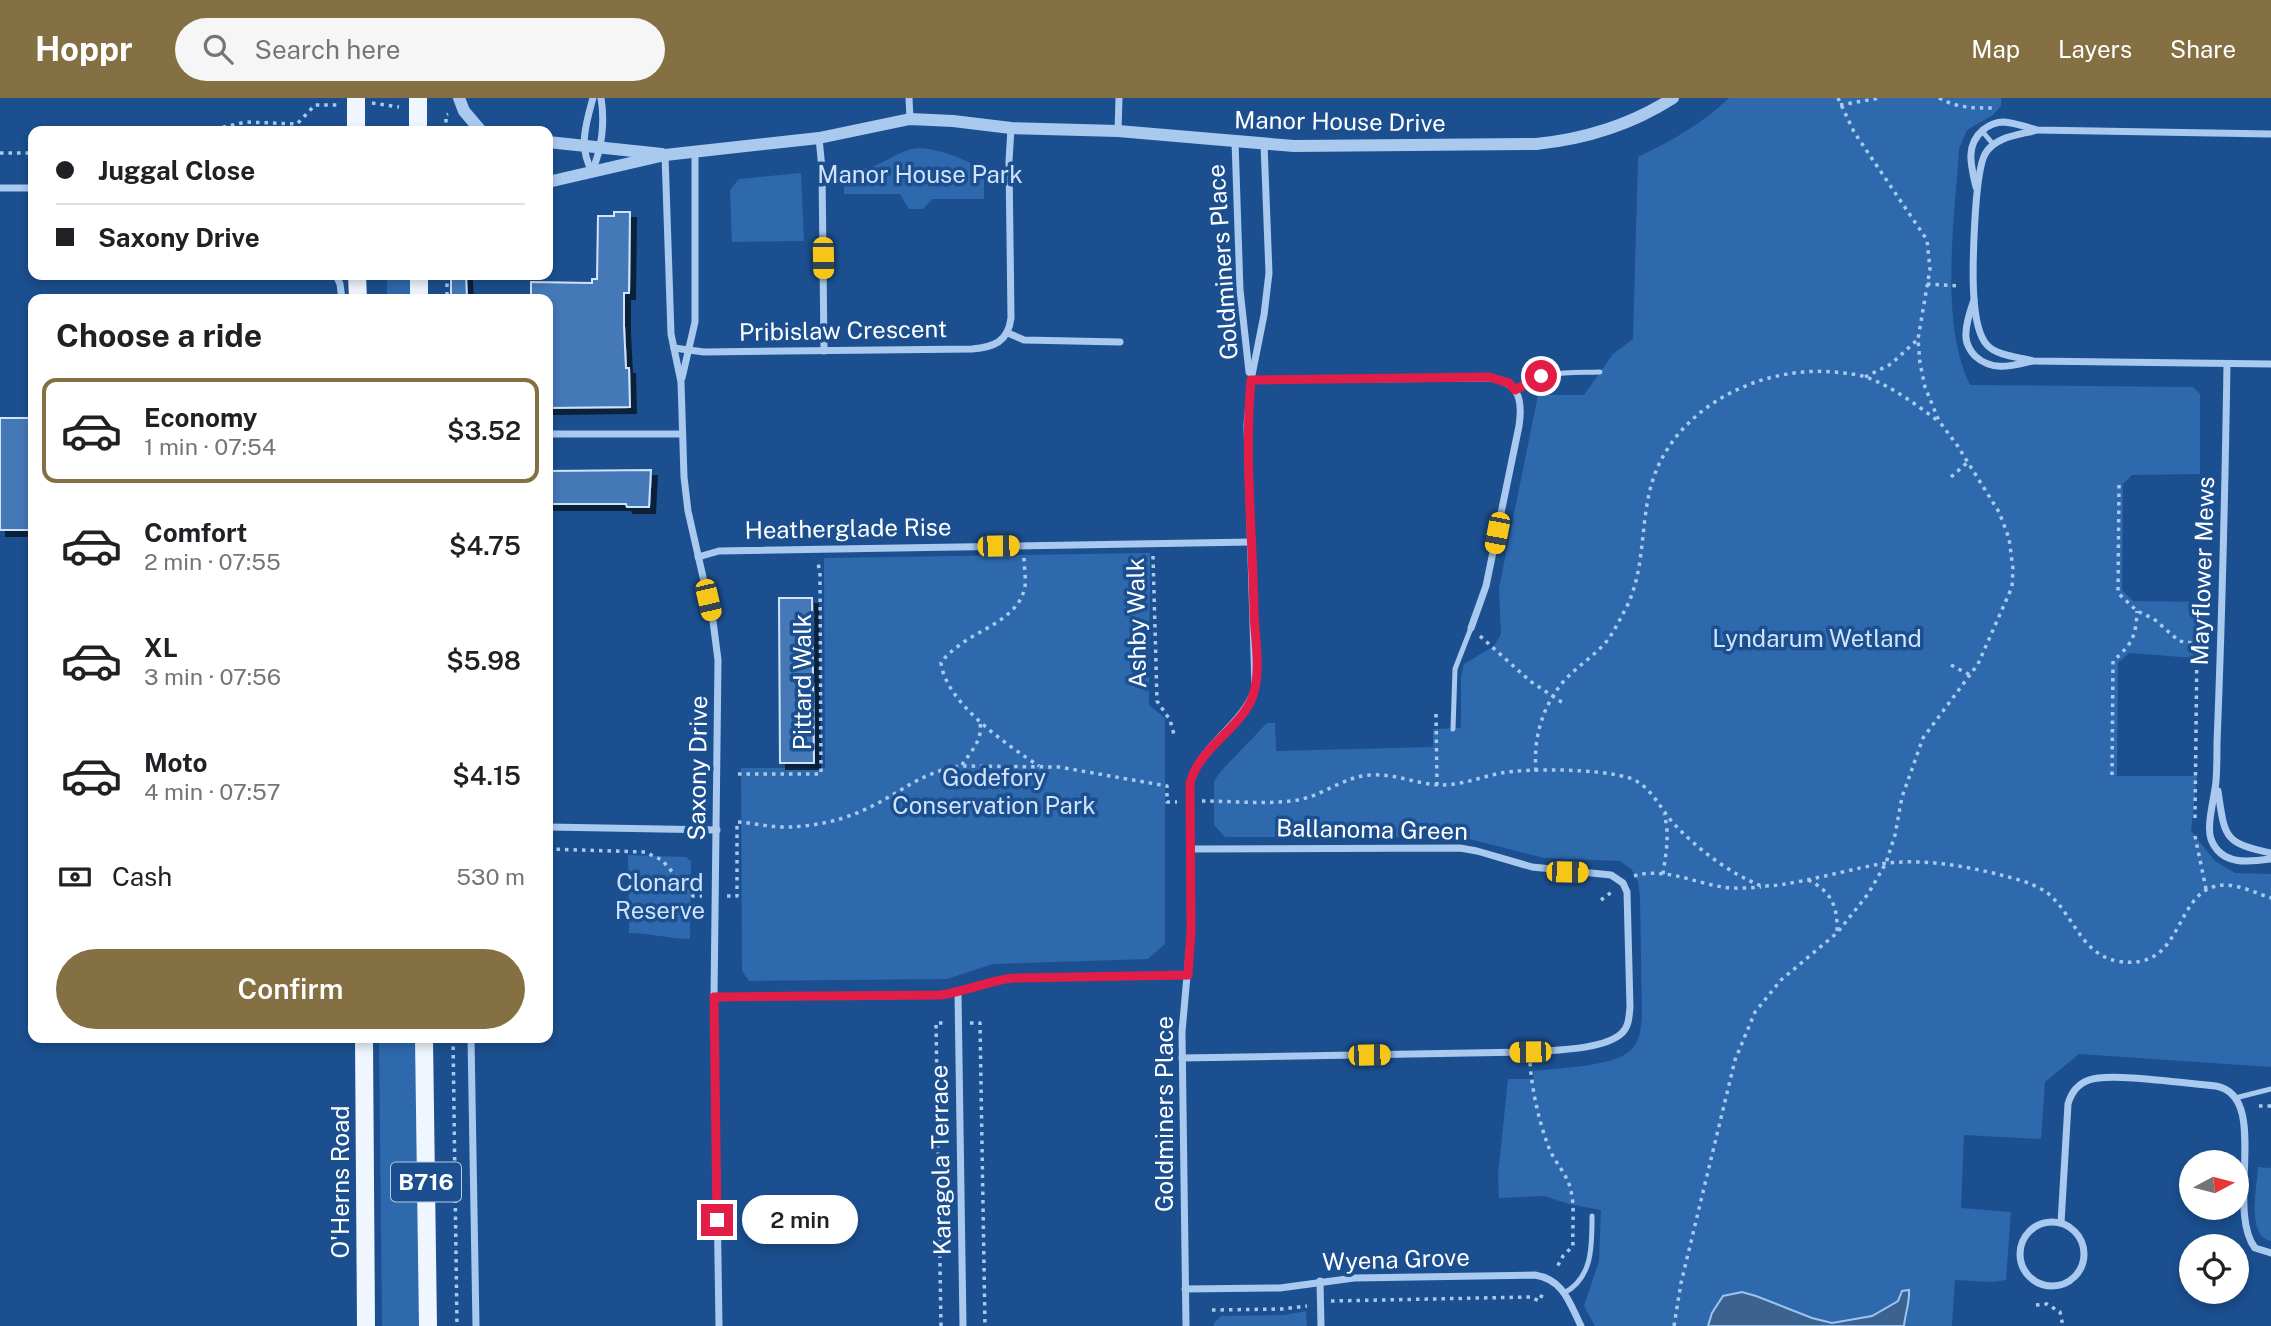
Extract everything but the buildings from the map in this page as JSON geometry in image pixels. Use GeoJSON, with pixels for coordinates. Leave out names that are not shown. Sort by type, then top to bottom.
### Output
{"type":"FeatureCollection","features":[{"type":"Feature","properties":{"kind":"main road"},"geometry":{"type":"LineString","coordinates":[[356,100],[356,126]]}},
{"type":"Feature","properties":{"kind":"main road"},"geometry":{"type":"LineString","coordinates":[[418,103],[418,126]]}},
{"type":"Feature","properties":{"kind":"main road","name":"O'Herns Road"},"geometry":{"type":"LineString","coordinates":[[364,1043],[366,1326]]}},
{"type":"Feature","properties":{"kind":"main road","name":"B716"},"geometry":{"type":"LineString","coordinates":[[424,1043],[428,1326]]}},
{"type":"Feature","properties":{"kind":"street"},"geometry":{"type":"LineString","coordinates":[[459,98],[464,111],[477,126]]}},
{"type":"Feature","properties":{"kind":"street"},"geometry":{"type":"LineString","coordinates":[[592,171],[585,160],[583,147],[593,98]]}},
{"type":"Feature","properties":{"kind":"street"},"geometry":{"type":"LineString","coordinates":[[592,171],[603,127],[601,98]]}},
{"type":"Feature","properties":{"kind":"street"},"geometry":{"type":"LineString","coordinates":[[909,98],[909,119]]}},
{"type":"Feature","properties":{"kind":"street"},"geometry":{"type":"LineString","coordinates":[[1118,131],[1119,98]]}},
{"type":"Feature","properties":{"kind":"street","name":"Manor House Drive"},"geometry":{"type":"LineString","coordinates":[[553,181],[665,155],[819,138],[909,119],[1011,128],[1118,131],[1264,144],[1507,145],[1588,136],[1637,119],[1673,98]]}},
{"type":"Feature","properties":{"kind":"street"},"geometry":{"type":"LineString","coordinates":[[1977,189],[1971,167],[1970,149],[1982,131],[1990,125],[2002,122],[2037,130],[2271,134]]}},
{"type":"Feature","properties":{"kind":"street"},"geometry":{"type":"LineString","coordinates":[[1011,128],[1011,318],[1008,333],[1024,340],[1120,342]]}},
{"type":"Feature","properties":{"kind":"street"},"geometry":{"type":"LineString","coordinates":[[2033,361],[1995,367],[1982,362],[1972,353],[1965,339],[1974,299],[1977,189],[1984,155],[1993,144],[2004,138],[2037,130]]}},
{"type":"Feature","properties":{"kind":"street"},"geometry":{"type":"LineString","coordinates":[[819,138],[822,169],[824,351]]}},
{"type":"Feature","properties":{"kind":"street","name":"Goldminers Place"},"geometry":{"type":"LineString","coordinates":[[1235,141],[1240,290],[1251,380]]}},
{"type":"Feature","properties":{"kind":"street","name":"Manor House Drive"},"geometry":{"type":"LineString","coordinates":[[553,143],[599,149],[639,150],[665,155]]}},
{"type":"Feature","properties":{"kind":"street","name":"Goldminers Place"},"geometry":{"type":"LineString","coordinates":[[1186,1326],[1182,1019],[1191,931],[1190,783],[1198,760],[1244,711],[1255,688],[1247,425],[1251,380],[1269,273],[1264,144]]}},
{"type":"Feature","properties":{"kind":"street","name":"Saxony Drive"},"geometry":{"type":"LineString","coordinates":[[681,382],[695,322],[695,152]]}},
{"type":"Feature","properties":{"kind":"street","name":"Saxony Drive"},"geometry":{"type":"LineString","coordinates":[[665,155],[671,334],[681,382],[681,434],[688,511],[713,621],[718,660],[714,997],[719,1326]]}},
{"type":"Feature","properties":{"kind":"street"},"geometry":{"type":"LineString","coordinates":[[0,188],[28,188]]}},
{"type":"Feature","properties":{"kind":"street"},"geometry":{"type":"LineString","coordinates":[[1974,299],[1981,335],[1988,346],[1998,353],[2033,361],[2271,363]]}},
{"type":"Feature","properties":{"kind":"street","name":"Pribislaw Crescent"},"geometry":{"type":"LineString","coordinates":[[674,348],[690,351],[824,351],[982,348],[997,344],[1008,333]]}},
{"type":"Feature","properties":{"kind":"street","name":"Mayflower Mews"},"geometry":{"type":"LineString","coordinates":[[2227,364],[2216,780],[2210,830],[2211,839],[2217,848],[2230,859],[2238,862],[2271,859]]}},
{"type":"Feature","properties":{"kind":"street"},"geometry":{"type":"LineString","coordinates":[[1251,380],[1489,377],[1509,383],[1521,406],[1519,426],[1486,586],[1471,628]]}},
{"type":"Feature","properties":{"kind":"street"},"geometry":{"type":"LineString","coordinates":[[553,434],[681,434]]}},
{"type":"Feature","properties":{"kind":"street","name":"Heatherglade Rise"},"geometry":{"type":"LineString","coordinates":[[698,557],[719,551],[1251,542]]}},
{"type":"Feature","properties":{"kind":"street","name":"Mayflower Mews"},"geometry":{"type":"LineString","coordinates":[[2216,780],[2223,827],[2232,841],[2271,853]]}},
{"type":"Feature","properties":{"kind":"street"},"geometry":{"type":"LineString","coordinates":[[553,827],[716,830]]}},
{"type":"Feature","properties":{"kind":"street","name":"Ballanoma Green"},"geometry":{"type":"LineString","coordinates":[[1189,849],[1460,848],[1549,870],[1600,872],[1617,877],[1623,883]]}},
{"type":"Feature","properties":{"kind":"street"},"geometry":{"type":"LineString","coordinates":[[1182,1058],[1530,1052],[1602,1043],[1617,1037],[1628,1024],[1629,908],[1623,883]]}},
{"type":"Feature","properties":{"kind":"street"},"geometry":{"type":"LineString","coordinates":[[714,997],[940,995],[958,993],[996,980],[1013,978],[1188,975]]}},
{"type":"Feature","properties":{"kind":"street","name":"Karagola Terrace"},"geometry":{"type":"LineString","coordinates":[[958,993],[963,1326]]}},
{"type":"Feature","properties":{"kind":"street"},"geometry":{"type":"LineString","coordinates":[[471,1043],[476,1326]]}},
{"type":"Feature","properties":{"kind":"street"},"geometry":{"type":"LineString","coordinates":[[2061,1223],[2068,1104],[2078,1086],[2088,1080],[2107,1077],[2216,1086],[2231,1090],[2239,1097],[2247,1123],[2244,1211],[2246,1233],[2255,1248],[2271,1253]]}},
{"type":"Feature","properties":{"kind":"street"},"geometry":{"type":"LineString","coordinates":[[2061,1223],[2078,1235],[2084,1255],[2082,1265],[2078,1274],[2060,1286],[2040,1284],[2024,1271],[2020,1260],[2023,1239],[2030,1230],[2040,1224],[2061,1223]]}},
{"type":"Feature","properties":{"kind":"street","name":"Wyena Grove"},"geometry":{"type":"LineString","coordinates":[[1185,1289],[1280,1288],[1354,1278],[1535,1275],[1550,1279]]}},
{"type":"Feature","properties":{"kind":"street"},"geometry":{"type":"LineString","coordinates":[[1550,1279],[1564,1293],[1581,1326]]}},
{"type":"Feature","properties":{"kind":"street"},"geometry":{"type":"LineString","coordinates":[[1320,1282],[1321,1326]]}},
{"type":"Feature","properties":{"kind":"lane"},"geometry":{"type":"LineString","coordinates":[[1982,131],[1993,144]]}},
{"type":"Feature","properties":{"kind":"lane"},"geometry":{"type":"LineString","coordinates":[[1515,390],[1531,380],[1551,373],[1600,372]]}},
{"type":"Feature","properties":{"kind":"lane"},"geometry":{"type":"LineString","coordinates":[[1453,729],[1455,668],[1471,628]]}},
{"type":"Feature","properties":{"kind":"lane"},"geometry":{"type":"LineString","coordinates":[[2239,1097],[2271,1089]]}},
{"type":"Feature","properties":{"kind":"lane"},"geometry":{"type":"LineString","coordinates":[[1564,1293],[1577,1287],[1587,1268],[1592,1241],[1592,1216]]}},
{"type":"Feature","properties":{"kind":"path"},"geometry":{"type":"LineString","coordinates":[[1674,1326],[1681,1283],[1735,1060],[1755,1012],[1781,980],[1837,933],[1868,894],[1886,863],[1895,835],[1902,797],[1923,738],[1978,664],[2002,615],[2012,587],[2009,538],[1999,512],[1939,421],[1925,387],[1918,340],[1930,269],[1927,240],[1854,132],[1838,98]]}},
{"type":"Feature","properties":{"kind":"path"},"geometry":{"type":"LineString","coordinates":[[1840,105],[1880,98]]}},
{"type":"Feature","properties":{"kind":"path"},"geometry":{"type":"LineString","coordinates":[[228,126],[246,122],[297,124],[315,105],[335,105],[356,100],[418,103],[446,115]]}},
{"type":"Feature","properties":{"kind":"path"},"geometry":{"type":"LineString","coordinates":[[0,153],[28,153]]}},
{"type":"Feature","properties":{"kind":"path"},"geometry":{"type":"LineString","coordinates":[[1927,284],[1975,287]]}},
{"type":"Feature","properties":{"kind":"path"},"geometry":{"type":"LineString","coordinates":[[1865,377],[1891,364],[1918,340]]}},
{"type":"Feature","properties":{"kind":"path"},"geometry":{"type":"LineString","coordinates":[[1536,771],[1534,753],[1537,735],[1554,696],[1563,682],[1605,643],[1627,606],[1639,571],[1641,535],[1650,488],[1665,453],[1691,421],[1733,391],[1786,374],[1828,372],[1865,377],[1939,421]]}},
{"type":"Feature","properties":{"kind":"path"},"geometry":{"type":"LineString","coordinates":[[1951,477],[1968,462]]}},
{"type":"Feature","properties":{"kind":"path"},"geometry":{"type":"LineString","coordinates":[[2119,485],[2118,593],[2137,611],[2154,619],[2179,641],[2220,645]]}},
{"type":"Feature","properties":{"kind":"path","name":"Ashby Walk"},"geometry":{"type":"LineString","coordinates":[[1153,544],[1157,701],[1170,720],[1175,738]]}},
{"type":"Feature","properties":{"kind":"path","name":"Pittard Walk"},"geometry":{"type":"LineString","coordinates":[[738,774],[821,774],[818,549]]}},
{"type":"Feature","properties":{"kind":"path"},"geometry":{"type":"LineString","coordinates":[[1024,556],[1025,586],[1020,601],[1003,618],[951,651],[942,663],[947,681],[979,721],[1040,767]]}},
{"type":"Feature","properties":{"kind":"path"},"geometry":{"type":"LineString","coordinates":[[2112,775],[2113,661],[2129,647],[2136,629],[2137,611]]}},
{"type":"Feature","properties":{"kind":"path"},"geometry":{"type":"LineString","coordinates":[[1471,628],[1530,681],[1566,705]]}},
{"type":"Feature","properties":{"kind":"path"},"geometry":{"type":"LineString","coordinates":[[2194,818],[2197,644]]}},
{"type":"Feature","properties":{"kind":"path"},"geometry":{"type":"LineString","coordinates":[[1951,665],[1970,675]]}},
{"type":"Feature","properties":{"kind":"path"},"geometry":{"type":"LineString","coordinates":[[1436,714],[1437,785]]}},
{"type":"Feature","properties":{"kind":"path"},"geometry":{"type":"LineString","coordinates":[[961,765],[979,741],[979,721]]}},
{"type":"Feature","properties":{"kind":"path"},"geometry":{"type":"LineString","coordinates":[[737,896],[737,822],[792,827],[840,818],[871,807],[933,771],[961,765],[1076,769],[1167,786],[1167,802],[1296,800],[1367,775],[1387,775],[1437,785],[1452,785],[1502,773],[1536,771],[1625,776],[1646,788],[1656,798],[1663,812],[1668,842],[1663,874]]}},
{"type":"Feature","properties":{"kind":"path"},"geometry":{"type":"LineString","coordinates":[[1663,812],[1692,842],[1716,860],[1740,876],[1764,887]]}},
{"type":"Feature","properties":{"kind":"path"},"geometry":{"type":"LineString","coordinates":[[2194,831],[2206,889]]}},
{"type":"Feature","properties":{"kind":"path"},"geometry":{"type":"LineString","coordinates":[[553,849],[645,852],[662,860],[693,896]]}},
{"type":"Feature","properties":{"kind":"path"},"geometry":{"type":"LineString","coordinates":[[1601,900],[1623,883],[1643,873],[1663,874],[1724,887],[1764,887],[1886,863],[1941,864],[2024,881],[2048,893],[2096,953],[2105,958],[2134,963],[2150,960],[2163,950],[2172,940],[2190,906],[2206,889],[2228,885],[2271,898]]}},
{"type":"Feature","properties":{"kind":"path"},"geometry":{"type":"LineString","coordinates":[[1807,879],[1819,885],[1834,903],[1838,916],[1837,933]]}},
{"type":"Feature","properties":{"kind":"path"},"geometry":{"type":"LineString","coordinates":[[453,1043],[457,1326]]}},
{"type":"Feature","properties":{"kind":"path"},"geometry":{"type":"LineString","coordinates":[[1212,1310],[1282,1309],[1342,1299],[1531,1297],[1539,1301],[1563,1256],[1573,1246],[1571,1191],[1566,1175],[1558,1166],[1549,1147],[1538,1110],[1530,1052]]}},
{"type":"Feature","properties":{"kind":"path"},"geometry":{"type":"LineString","coordinates":[[2036,1305],[2047,1304],[2060,1312],[2063,1326]]}},
{"type":"Feature","properties":{"kind":"green space","name":"Lyndarum Wetland"},"geometry":{"type":"Polygon","coordinates":[[[1729,98],[2001,98],[2001,106],[1993,115],[1967,130],[1959,149],[1951,269],[1952,301],[1960,359],[1970,385],[2193,387],[2200,394],[2200,474],[2132,475],[2123,484],[2122,590],[2133,601],[2198,602],[2195,658],[2129,653],[2118,663],[2117,776],[2197,776],[2191,831],[2215,861],[2235,873],[2271,874],[2271,1067],[2079,1054],[2045,1082],[2041,1139],[1964,1135],[1961,1208],[2011,1212],[2006,1280],[1955,1280],[1952,1326],[1595,1326],[1584,1306],[1599,1261],[1601,1210],[1544,1196],[1499,1198],[1498,1175],[1508,1079],[1533,1079],[1534,1071],[1584,1066],[1611,1060],[1630,1051],[1638,1039],[1642,1016],[1640,897],[1638,881],[1632,870],[1620,861],[1544,858],[1462,837],[1225,837],[1214,825],[1214,781],[1267,723],[1275,723],[1276,751],[1433,747],[1433,729],[1461,728],[1461,678],[1464,664],[1494,646],[1501,634],[1499,588],[1538,395],[1584,395],[1613,354],[1633,339],[1638,157],[1686,131],[1729,98]]]}},
{"type":"Feature","properties":{"kind":"green space","name":"Manor House Park"},"geometry":{"type":"Polygon","coordinates":[[[918,148],[954,156],[979,168],[984,173],[984,199],[932,199],[923,209],[909,209],[900,194],[844,194],[844,169],[873,166],[918,148]]]}},
{"type":"Feature","properties":{"kind":"green space","name":"Manor House Park"},"geometry":{"type":"Polygon","coordinates":[[[801,173],[804,241],[732,242],[730,190],[739,179],[801,173]]]}},
{"type":"Feature","properties":{"kind":"green space"},"geometry":{"type":"Polygon","coordinates":[[[387,280],[411,280],[411,294],[387,294],[387,280]]]}},
{"type":"Feature","properties":{"kind":"green space","name":"Godefory Conservation Park"},"geometry":{"type":"Polygon","coordinates":[[[1150,553],[1149,705],[1165,718],[1165,944],[1148,959],[993,964],[947,979],[749,981],[742,971],[741,768],[825,768],[824,558],[1150,553]]]}},
{"type":"Feature","properties":{"kind":"green space","name":"Clonard Reserve"},"geometry":{"type":"Polygon","coordinates":[[[628,855],[686,857],[691,861],[690,939],[629,933],[628,855]]]}},
{"type":"Feature","properties":{"kind":"green space"},"geometry":{"type":"Polygon","coordinates":[[[379,1043],[419,1043],[423,1326],[382,1326],[379,1043]]]}},
{"type":"Feature","properties":{"kind":"green space"},"geometry":{"type":"Polygon","coordinates":[[[2258,1167],[2271,1168],[2271,1241],[2263,1237],[2258,1230],[2256,1220],[2258,1167]]]}},
{"type":"Feature","properties":{"kind":"green space"},"geometry":{"type":"Polygon","coordinates":[[[1306,1311],[1307,1326],[1214,1326],[1221,1316],[1284,1315],[1306,1311]]]}},
{"type":"Feature","properties":{"kind":"shaded area"},"geometry":{"type":"Polygon","coordinates":[[[1909,1290],[1904,1326],[1708,1326],[1712,1313],[1723,1296],[1742,1292],[1832,1323],[1872,1316],[1898,1301],[1902,1291],[1909,1290]]]}},
{"type":"Feature","properties":{"kind":"route"},"geometry":{"type":"LineString","coordinates":[[717,1220],[714,997],[940,995],[958,993],[976,985],[1013,978],[1188,975],[1191,931],[1189,849],[1192,772],[1198,760],[1244,711],[1255,688],[1247,425],[1251,380],[1489,377],[1509,383],[1515,390],[1541,376]]}}]}
